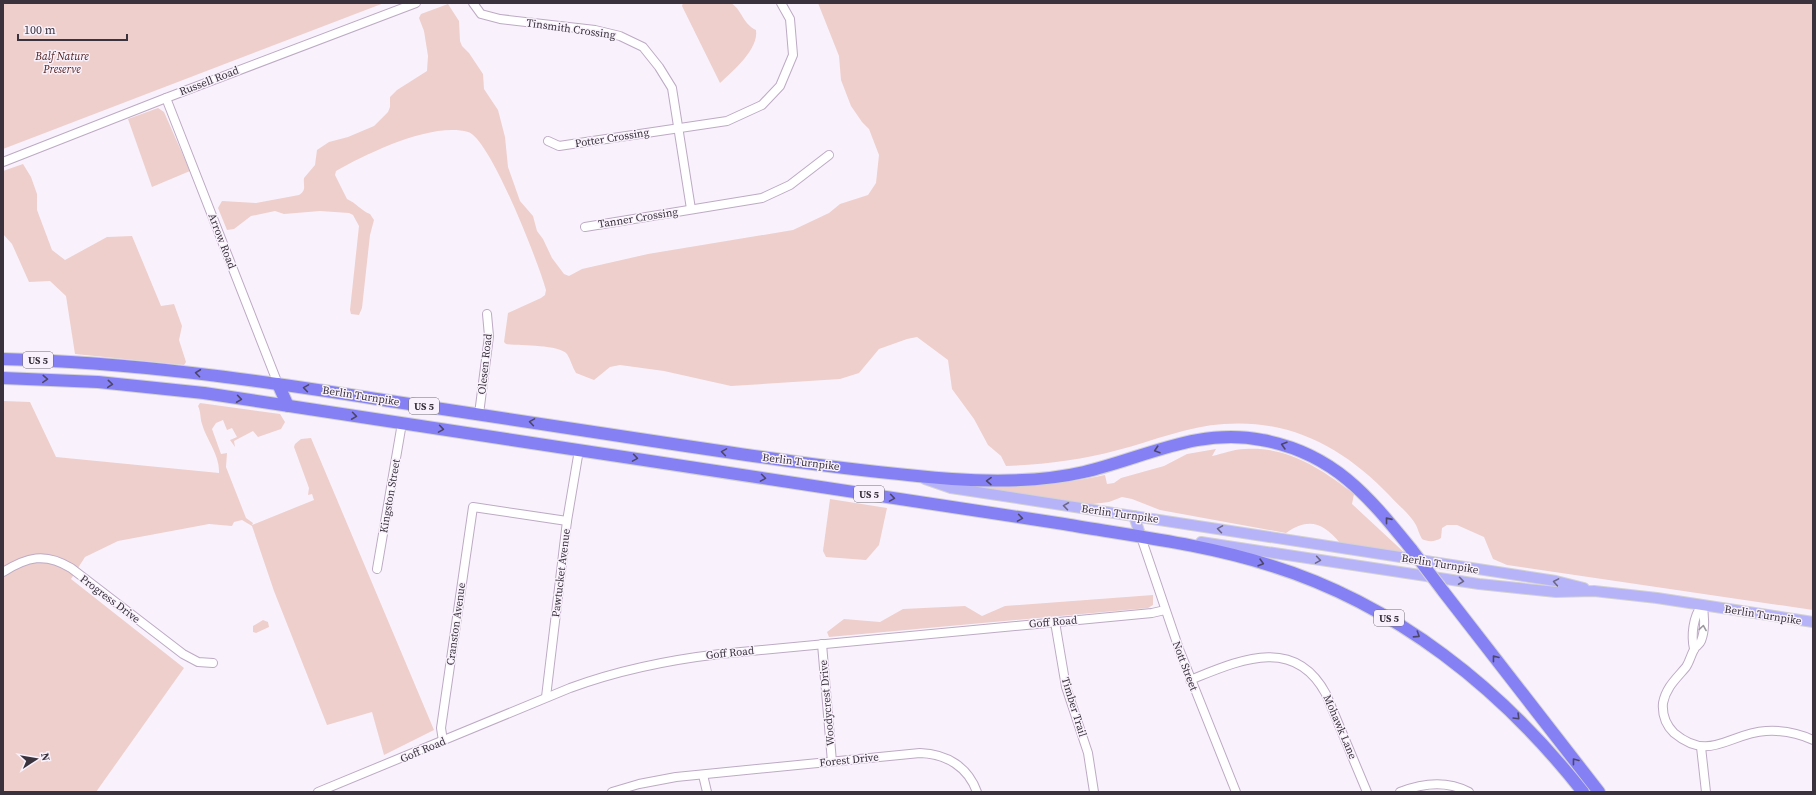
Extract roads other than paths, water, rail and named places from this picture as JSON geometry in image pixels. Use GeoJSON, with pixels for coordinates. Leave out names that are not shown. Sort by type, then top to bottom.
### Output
{"type":"FeatureCollection","features":[{"type":"Feature","properties":{"kind":"highway","name":"Berlin Turnpike"},"geometry":{"type":"LineString","coordinates":[[3,359],[116,364],[208,374],[775,459],[916,475]]}},
{"type":"Feature","properties":{"kind":"highway","name":"Berlin Turnpike"},"geometry":{"type":"LineString","coordinates":[[3,378],[124,385],[204,393],[1141,537]]}},
{"type":"Feature","properties":{"kind":"highway"},"geometry":{"type":"LineString","coordinates":[[278,384],[288,406]]}},
{"type":"Feature","properties":{"kind":"highway"},"geometry":{"type":"LineString","coordinates":[[579,450],[582,430]]}},
{"type":"Feature","properties":{"kind":"highway","name":"US 5"},"geometry":{"type":"LineString","coordinates":[[916,475],[989,481],[1046,479],[1097,469],[1188,441],[1220,437],[1254,438],[1280,444],[1306,453],[1342,474],[1371,500],[1412,550],[1599,792]]}},
{"type":"Feature","properties":{"kind":"highway","name":"US 5"},"geometry":{"type":"LineString","coordinates":[[1141,537],[1233,555],[1274,566],[1340,593],[1388,618],[1438,650],[1490,691],[1540,740],[1583,792]]}},
{"type":"Feature","properties":{"kind":"main road","name":"Berlin Turnpike"},"geometry":{"type":"LineString","coordinates":[[916,475],[951,488],[1556,581],[1594,591],[1702,605],[1813,622]]}},
{"type":"Feature","properties":{"kind":"main road"},"geometry":{"type":"LineString","coordinates":[[1134,516],[1141,537]]}},
{"type":"Feature","properties":{"kind":"main road","name":"Berlin Turnpike"},"geometry":{"type":"LineString","coordinates":[[1141,537],[1168,537],[1495,586],[1556,592],[1594,591]]}},
{"type":"Feature","properties":{"kind":"street","name":"Russell Road"},"geometry":{"type":"LineString","coordinates":[[3,162],[416,3]]}},
{"type":"Feature","properties":{"kind":"street","name":"Tinsmith Crossing"},"geometry":{"type":"LineString","coordinates":[[473,3],[482,14],[500,19],[595,30],[620,36],[643,47],[659,66],[672,88],[677,128],[691,209]]}},
{"type":"Feature","properties":{"kind":"street","name":"Potter Crossing"},"geometry":{"type":"LineString","coordinates":[[548,141],[559,146],[727,121],[762,105],[780,86],[793,55],[790,19],[781,3]]}},
{"type":"Feature","properties":{"kind":"street","name":"Arrow Road"},"geometry":{"type":"LineString","coordinates":[[166,98],[278,384]]}},
{"type":"Feature","properties":{"kind":"street","name":"Tanner Crossing"},"geometry":{"type":"LineString","coordinates":[[585,227],[762,198],[790,185],[829,155]]}},
{"type":"Feature","properties":{"kind":"street","name":"Olesen Road"},"geometry":{"type":"LineString","coordinates":[[479,414],[490,336],[487,314]]}},
{"type":"Feature","properties":{"kind":"street","name":"Kingston Street"},"geometry":{"type":"LineString","coordinates":[[377,569],[402,423]]}},
{"type":"Feature","properties":{"kind":"street","name":"Pawtucket Avenue"},"geometry":{"type":"LineString","coordinates":[[546,697],[567,521],[579,450]]}},
{"type":"Feature","properties":{"kind":"street","name":"Cranston Avenue"},"geometry":{"type":"LineString","coordinates":[[443,741],[440,728],[473,507],[567,521]]}},
{"type":"Feature","properties":{"kind":"street","name":"Nott Street"},"geometry":{"type":"LineString","coordinates":[[1141,537],[1190,680],[1236,792]]}},
{"type":"Feature","properties":{"kind":"street","name":"Progress Drive"},"geometry":{"type":"LineString","coordinates":[[3,572],[31,559],[55,560],[71,568],[183,654],[198,662],[213,663]]}},
{"type":"Feature","properties":{"kind":"street"},"geometry":{"type":"LineString","coordinates":[[1702,605],[1705,614],[1701,641],[1694,649],[1688,664],[1668,689],[1664,698],[1663,712],[1668,725],[1676,734],[1692,744],[1701,747],[1717,746],[1749,734],[1766,730],[1793,733],[1813,740]]}},
{"type":"Feature","properties":{"kind":"street","name":"Goff Road"},"geometry":{"type":"LineString","coordinates":[[318,792],[546,697],[600,678],[664,661],[1165,610]]}},
{"type":"Feature","properties":{"kind":"street","name":"Timber Trail"},"geometry":{"type":"LineString","coordinates":[[1055,622],[1066,687],[1088,753],[1094,792]]}},
{"type":"Feature","properties":{"kind":"street","name":"Woodycrest Drive"},"geometry":{"type":"LineString","coordinates":[[822,644],[832,762]]}},
{"type":"Feature","properties":{"kind":"street","name":"Mohawk Lane"},"geometry":{"type":"LineString","coordinates":[[1190,680],[1239,661],[1257,657],[1281,658],[1302,668],[1316,680],[1326,694],[1367,792]]}},
{"type":"Feature","properties":{"kind":"street"},"geometry":{"type":"LineString","coordinates":[[1701,747],[1706,792]]}},
{"type":"Feature","properties":{"kind":"street","name":"Forest Drive"},"geometry":{"type":"LineString","coordinates":[[612,792],[657,780],[914,754],[937,755],[949,760],[963,769],[970,778],[977,792]]}},
{"type":"Feature","properties":{"kind":"street"},"geometry":{"type":"LineString","coordinates":[[703,775],[707,792]]}},
{"type":"Feature","properties":{"kind":"street"},"geometry":{"type":"LineString","coordinates":[[1400,792],[1421,785],[1438,784],[1456,786],[1469,792]]}},
{"type":"Feature","properties":{"kind":"park label","name":"Balf Nature Preserve"},"geometry":{"type":"Point","coordinates":[62,62]}}]}
